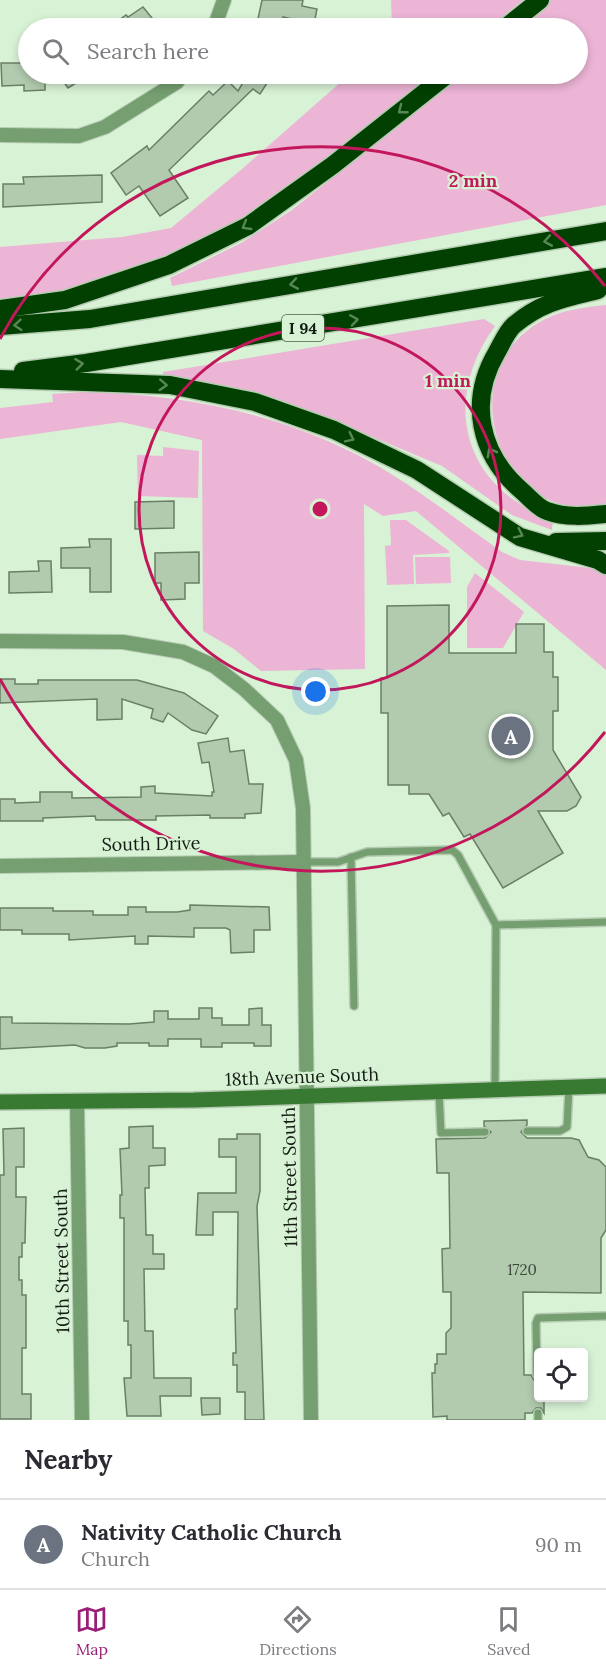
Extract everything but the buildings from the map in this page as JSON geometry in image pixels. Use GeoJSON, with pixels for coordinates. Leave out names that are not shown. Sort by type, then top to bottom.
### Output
{"type":"FeatureCollection","features":[{"type":"Feature","properties":{"kind":"highway"},"geometry":{"type":"LineString","coordinates":[[518,18],[540,0]]}},
{"type":"Feature","properties":{"kind":"highway"},"geometry":{"type":"LineString","coordinates":[[0,309],[64,300],[169,265],[248,226],[333,165],[435,84]]}},
{"type":"Feature","properties":{"kind":"highway"},"geometry":{"type":"LineString","coordinates":[[0,326],[90,319],[606,231]]}},
{"type":"Feature","properties":{"kind":"highway","name":"I 94"},"geometry":{"type":"LineString","coordinates":[[0,374],[86,363],[606,277]]}},
{"type":"Feature","properties":{"kind":"highway"},"geometry":{"type":"LineString","coordinates":[[606,288],[548,302],[512,326],[489,365],[479,398],[480,428],[490,455],[516,486],[545,511],[582,517],[606,514]]}},
{"type":"Feature","properties":{"kind":"highway"},"geometry":{"type":"LineString","coordinates":[[0,380],[170,385],[255,402],[334,430],[417,470],[520,537],[546,543],[598,560],[606,565]]}},
{"type":"Feature","properties":{"kind":"highway"},"geometry":{"type":"LineString","coordinates":[[546,543],[606,541]]}},
{"type":"Feature","properties":{"kind":"street"},"geometry":{"type":"LineString","coordinates":[[218,18],[224,0]]}},
{"type":"Feature","properties":{"kind":"street"},"geometry":{"type":"LineString","coordinates":[[0,135],[79,136],[96,130],[174,84]]}},
{"type":"Feature","properties":{"kind":"street","name":"11th Street South"},"geometry":{"type":"LineString","coordinates":[[0,641],[123,642],[183,652],[214,666],[244,689],[277,720],[296,760],[303,808],[311,1420]]}},
{"type":"Feature","properties":{"kind":"street","name":"South Drive"},"geometry":{"type":"LineString","coordinates":[[0,866],[302,862]]}},
{"type":"Feature","properties":{"kind":"street","name":"18th Avenue South"},"geometry":{"type":"LineString","coordinates":[[0,1102],[307,1096],[606,1086]]}},
{"type":"Feature","properties":{"kind":"street","name":"10th Street South"},"geometry":{"type":"LineString","coordinates":[[77,1101],[82,1420]]}},
{"type":"Feature","properties":{"kind":"lane"},"geometry":{"type":"LineString","coordinates":[[302,862],[338,862],[367,852],[455,852],[496,925],[495,1090]]}},
{"type":"Feature","properties":{"kind":"lane"},"geometry":{"type":"LineString","coordinates":[[351,857],[354,1006]]}},
{"type":"Feature","properties":{"kind":"lane"},"geometry":{"type":"LineString","coordinates":[[496,925],[606,922]]}},
{"type":"Feature","properties":{"kind":"lane"},"geometry":{"type":"LineString","coordinates":[[527,1131],[560,1131],[567,1127],[569,1088]]}},
{"type":"Feature","properties":{"kind":"lane"},"geometry":{"type":"LineString","coordinates":[[439,1092],[441,1133],[484,1132]]}},
{"type":"Feature","properties":{"kind":"lane"},"geometry":{"type":"LineString","coordinates":[[536,1348],[538,1318],[606,1316]]}},
{"type":"Feature","properties":{"kind":"shaded area"},"geometry":{"type":"Polygon","coordinates":[[[391,0],[523,0],[500,18],[392,18],[391,0]]]}},
{"type":"Feature","properties":{"kind":"shaded area"},"geometry":{"type":"Polygon","coordinates":[[[551,0],[606,0],[606,205],[172,286],[170,278],[243,242],[292,210],[450,84],[588,84],[588,18],[528,18],[551,0]]]}},
{"type":"Feature","properties":{"kind":"shaded area"},"geometry":{"type":"Polygon","coordinates":[[[339,84],[421,84],[360,134],[242,221],[169,257],[67,291],[0,300],[0,247],[122,237],[171,228],[339,84]]]}},
{"type":"Feature","properties":{"kind":"shaded area"},"geometry":{"type":"Polygon","coordinates":[[[606,305],[606,504],[568,506],[537,493],[512,469],[497,438],[492,404],[499,369],[518,339],[552,316],[572,310],[606,305]]]}},
{"type":"Feature","properties":{"kind":"shaded area"},"geometry":{"type":"Polygon","coordinates":[[[484,319],[495,326],[478,355],[468,384],[465,412],[470,440],[481,465],[498,487],[522,506],[553,520],[552,530],[512,515],[442,466],[330,419],[163,378],[163,372],[484,319]]]}},
{"type":"Feature","properties":{"kind":"shaded area"},"geometry":{"type":"Polygon","coordinates":[[[83,392],[182,400],[247,413],[279,423],[341,447],[383,469],[502,552],[520,560],[599,569],[606,574],[606,670],[416,511],[383,516],[364,504],[365,669],[261,671],[234,649],[203,631],[202,440],[121,422],[0,439],[0,408],[53,402],[52,394],[83,392]]]}},
{"type":"Feature","properties":{"kind":"shaded area"},"geometry":{"type":"Polygon","coordinates":[[[163,447],[199,451],[198,498],[138,496],[137,455],[163,456],[163,447]]]}},
{"type":"Feature","properties":{"kind":"shaded area"},"geometry":{"type":"Polygon","coordinates":[[[390,520],[406,520],[449,551],[449,553],[413,555],[414,584],[387,585],[385,546],[391,545],[390,520]]]}},
{"type":"Feature","properties":{"kind":"shaded area"},"geometry":{"type":"Polygon","coordinates":[[[415,557],[450,557],[451,583],[416,584],[415,557]]]}},
{"type":"Feature","properties":{"kind":"shaded area"},"geometry":{"type":"Polygon","coordinates":[[[475,573],[524,612],[503,648],[467,648],[467,587],[475,573]]]}},
{"type":"Feature","properties":{"kind":"place","name":"Nativity Catholic Church"},"geometry":{"type":"Point","coordinates":[511,736]}}]}
